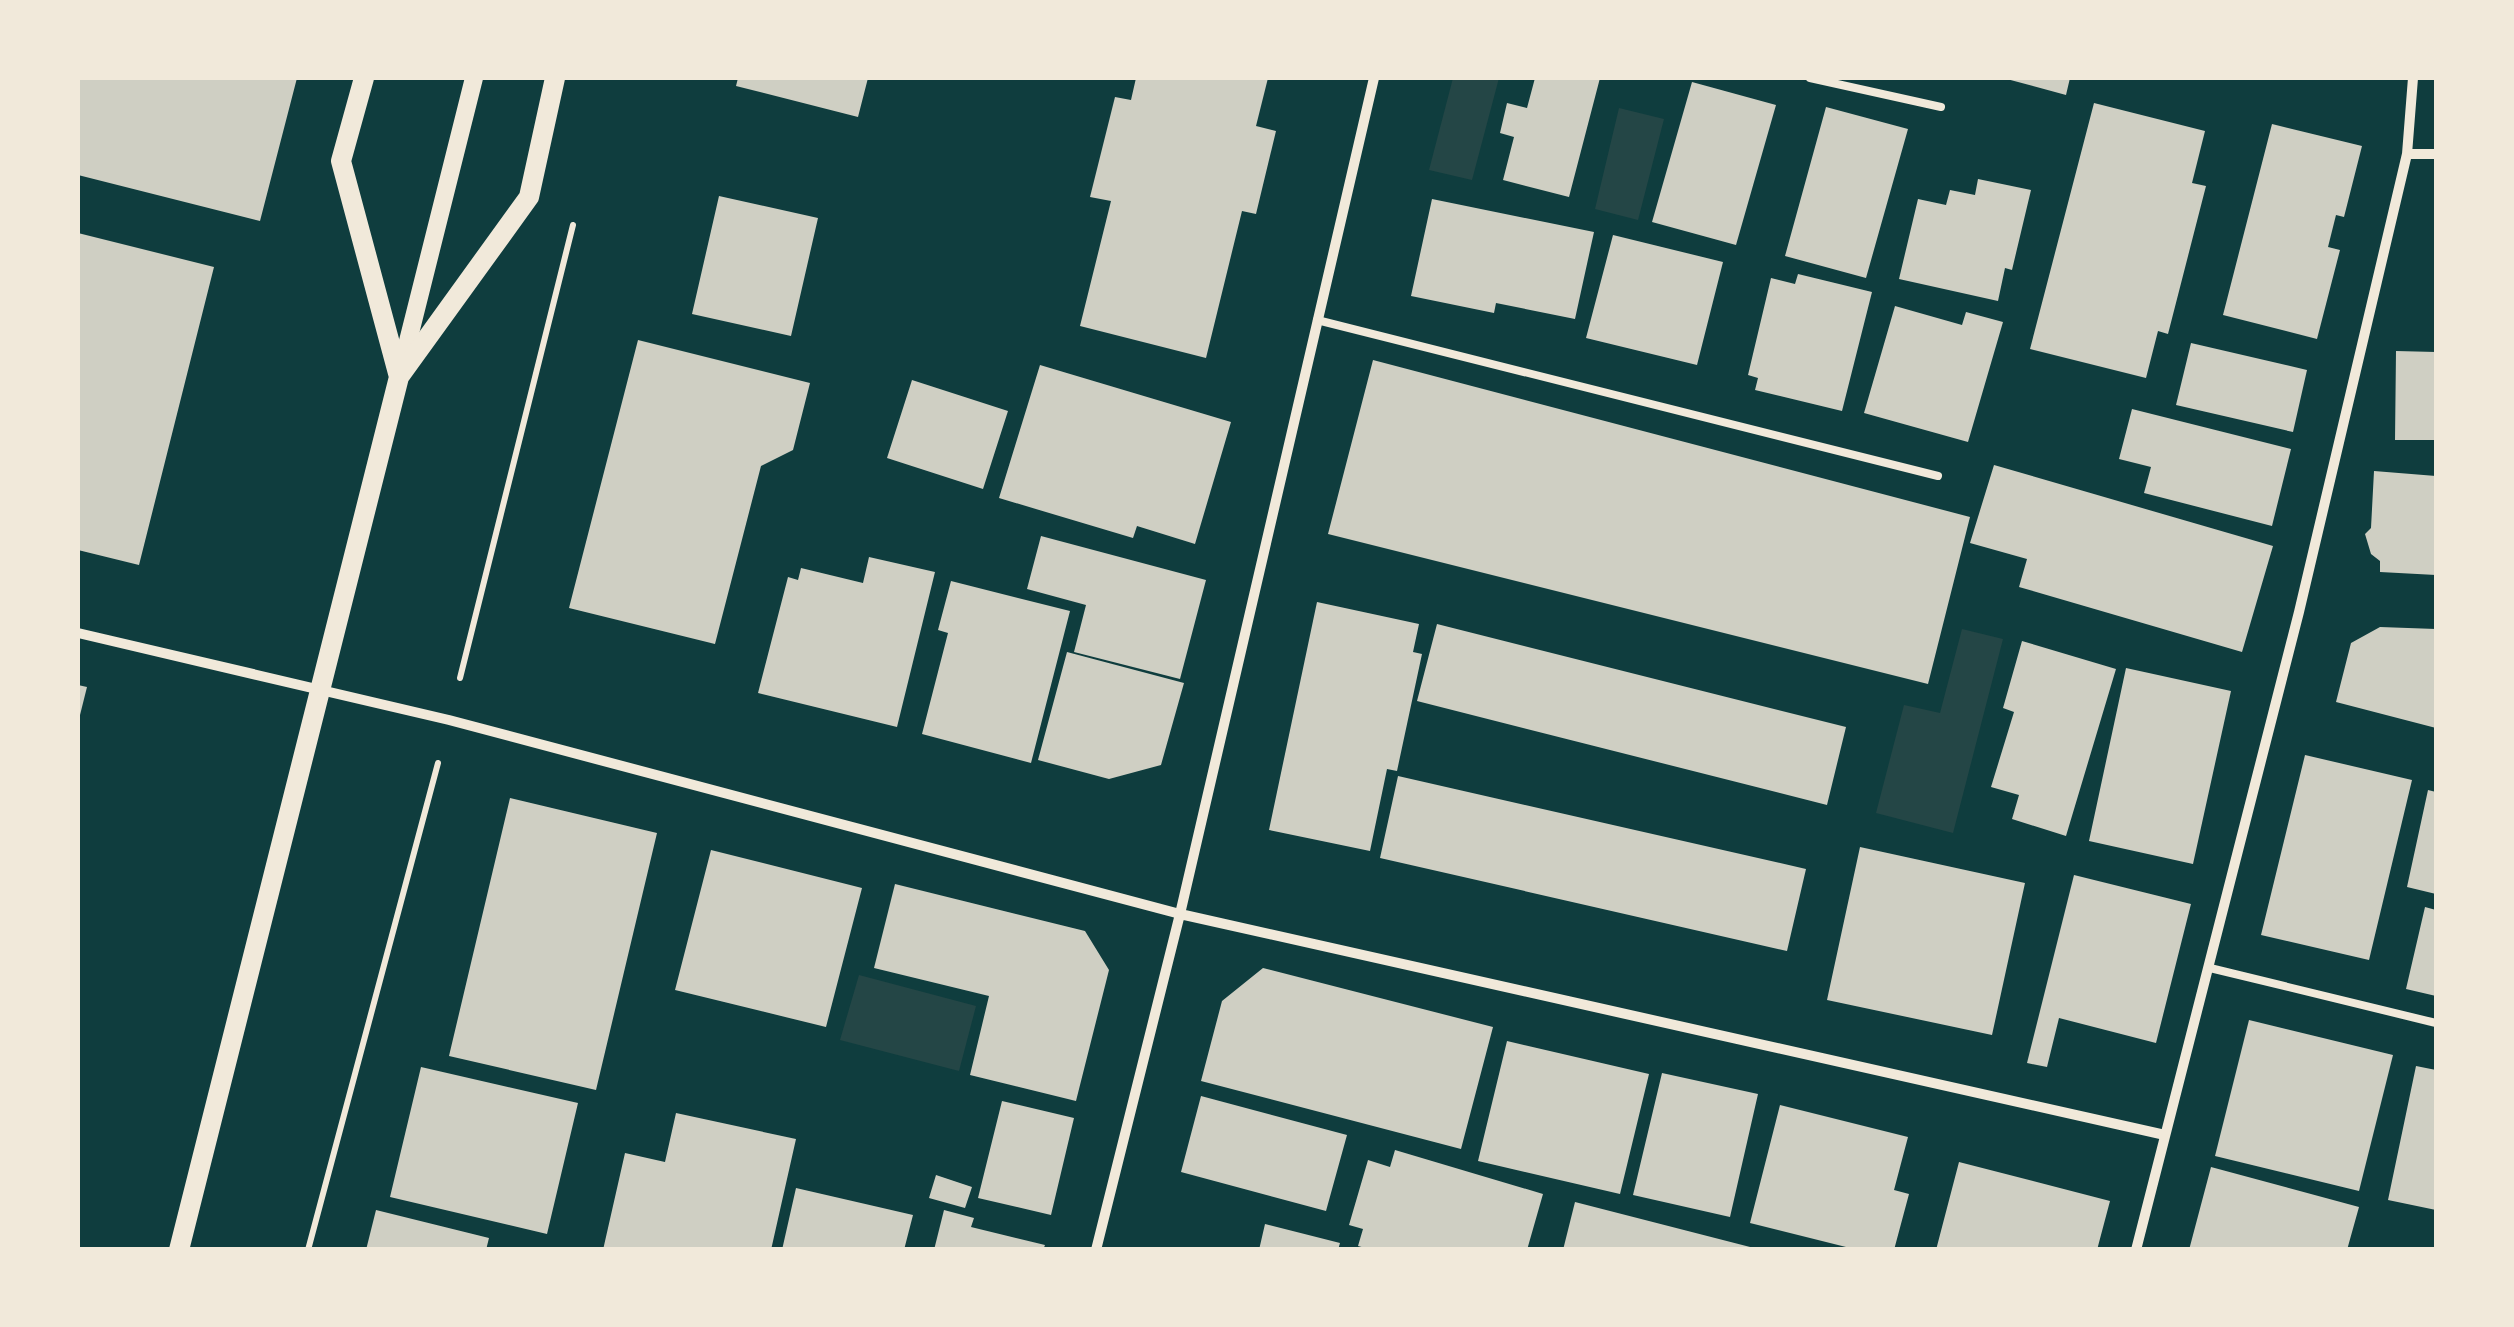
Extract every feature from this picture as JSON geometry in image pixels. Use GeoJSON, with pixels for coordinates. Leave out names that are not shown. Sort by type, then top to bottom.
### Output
{"type":"FeatureCollection","features":[{"type":"Feature","properties":{"kind":"main road"},"geometry":{"type":"LineString","coordinates":[[364,78],[341,161],[399,378]]}},
{"type":"Feature","properties":{"kind":"main road"},"geometry":{"type":"LineString","coordinates":[[179,1250],[399,378],[529,197],[555,78]]}},
{"type":"Feature","properties":{"kind":"street"},"geometry":{"type":"LineString","coordinates":[[399,378],[474,78]]}},
{"type":"Feature","properties":{"kind":"street"},"geometry":{"type":"LineString","coordinates":[[1096,1250],[1180,914],[1374,78]]}},
{"type":"Feature","properties":{"kind":"street"},"geometry":{"type":"LineString","coordinates":[[2136,1250],[2210,968],[2406,154],[2412,78]]}},
{"type":"Feature","properties":{"kind":"street"},"geometry":{"type":"LineString","coordinates":[[2406,154],[2436,154]]}},
{"type":"Feature","properties":{"kind":"street"},"geometry":{"type":"LineString","coordinates":[[78,633],[449,720],[1180,914],[2166,1135]]}},
{"type":"Feature","properties":{"kind":"lane"},"geometry":{"type":"LineString","coordinates":[[1810,78],[1940,107]]}},
{"type":"Feature","properties":{"kind":"lane"},"geometry":{"type":"LineString","coordinates":[[1317,320],[1938,476]]}},
{"type":"Feature","properties":{"kind":"lane"},"geometry":{"type":"LineString","coordinates":[[2210,968],[2436,1023]]}},
{"type":"Feature","properties":{"kind":"path"},"geometry":{"type":"LineString","coordinates":[[308,1250],[449,720],[577,210]]}},
{"type":"Feature","properties":{"kind":"shaded area"},"geometry":{"type":"Polygon","coordinates":[[[1453,78],[1499,78],[1472,180],[1429,170],[1453,78]]]}},
{"type":"Feature","properties":{"kind":"shaded area"},"geometry":{"type":"Polygon","coordinates":[[[1619,108],[1664,119],[1638,220],[1595,209],[1619,108]]]}},
{"type":"Feature","properties":{"kind":"shaded area"},"geometry":{"type":"Polygon","coordinates":[[[1962,629],[2003,639],[1953,833],[1876,813],[1904,705],[1940,713],[1962,629]]]}},
{"type":"Feature","properties":{"kind":"shaded area"},"geometry":{"type":"Polygon","coordinates":[[[859,975],[976,1006],[959,1071],[840,1040],[859,975]]]}},
{"type":"Feature","properties":{"kind":"building"},"geometry":{"type":"Polygon","coordinates":[[[78,78],[297,78],[260,221],[78,175],[78,78]]]}},
{"type":"Feature","properties":{"kind":"building"},"geometry":{"type":"Polygon","coordinates":[[[738,78],[868,78],[858,117],[736,86],[738,78]]]}},
{"type":"Feature","properties":{"kind":"building"},"geometry":{"type":"Polygon","coordinates":[[[1136,78],[1268,78],[1256,126],[1276,131],[1256,214],[1242,211],[1206,358],[1080,326],[1111,201],[1090,197],[1115,97],[1131,100],[1136,78]]]}},
{"type":"Feature","properties":{"kind":"building"},"geometry":{"type":"Polygon","coordinates":[[[1535,78],[1600,78],[1569,197],[1503,180],[1514,137],[1500,133],[1507,103],[1527,108],[1535,78]]]}},
{"type":"Feature","properties":{"kind":"building"},"geometry":{"type":"Polygon","coordinates":[[[2003,78],[2070,78],[2066,95],[2003,78]]]}},
{"type":"Feature","properties":{"kind":"building"},"geometry":{"type":"Polygon","coordinates":[[[1692,82],[1776,105],[1736,245],[1652,222],[1692,82]]]}},
{"type":"Feature","properties":{"kind":"building"},"geometry":{"type":"Polygon","coordinates":[[[2094,103],[2205,131],[2192,183],[2206,186],[2168,334],[2158,331],[2146,378],[2030,349],[2094,103]]]}},
{"type":"Feature","properties":{"kind":"building"},"geometry":{"type":"Polygon","coordinates":[[[1826,107],[1908,129],[1866,278],[1785,256],[1826,107]]]}},
{"type":"Feature","properties":{"kind":"building"},"geometry":{"type":"Polygon","coordinates":[[[2272,124],[2362,146],[2344,217],[2336,215],[2328,247],[2340,250],[2317,339],[2223,315],[2272,124]]]}},
{"type":"Feature","properties":{"kind":"building"},"geometry":{"type":"Polygon","coordinates":[[[1978,179],[2031,190],[2012,270],[2005,268],[1998,301],[1899,279],[1918,199],[1946,205],[1950,190],[1975,195],[1978,179]]]}},
{"type":"Feature","properties":{"kind":"building"},"geometry":{"type":"Polygon","coordinates":[[[719,196],[818,218],[791,336],[692,314],[719,196]]]}},
{"type":"Feature","properties":{"kind":"building"},"geometry":{"type":"Polygon","coordinates":[[[1432,199],[1594,232],[1575,319],[1496,303],[1494,313],[1411,296],[1432,199]]]}},
{"type":"Feature","properties":{"kind":"building"},"geometry":{"type":"Polygon","coordinates":[[[78,233],[214,267],[139,565],[78,550],[78,233]]]}},
{"type":"Feature","properties":{"kind":"building"},"geometry":{"type":"Polygon","coordinates":[[[1613,235],[1723,262],[1697,365],[1586,338],[1613,235]]]}},
{"type":"Feature","properties":{"kind":"building"},"geometry":{"type":"Polygon","coordinates":[[[1798,274],[1872,292],[1842,411],[1755,390],[1758,378],[1748,375],[1771,278],[1795,284],[1798,274]]]}},
{"type":"Feature","properties":{"kind":"building"},"geometry":{"type":"Polygon","coordinates":[[[1895,306],[1962,325],[1966,312],[2003,322],[1968,442],[1864,413],[1895,306]]]}},
{"type":"Feature","properties":{"kind":"building"},"geometry":{"type":"Polygon","coordinates":[[[638,340],[810,383],[793,450],[761,466],[715,644],[569,608],[638,340]]]}},
{"type":"Feature","properties":{"kind":"building"},"geometry":{"type":"Polygon","coordinates":[[[2191,343],[2307,370],[2293,432],[2176,405],[2191,343]]]}},
{"type":"Feature","properties":{"kind":"building"},"geometry":{"type":"Polygon","coordinates":[[[2396,351],[2436,352],[2436,440],[2395,440],[2396,351]]]}},
{"type":"Feature","properties":{"kind":"building"},"geometry":{"type":"Polygon","coordinates":[[[1373,360],[1970,517],[1928,684],[1328,534],[1373,360]]]}},
{"type":"Feature","properties":{"kind":"building"},"geometry":{"type":"Polygon","coordinates":[[[1040,365],[1231,422],[1195,544],[1137,526],[1133,538],[999,498],[1040,365]]]}},
{"type":"Feature","properties":{"kind":"building"},"geometry":{"type":"Polygon","coordinates":[[[912,380],[1008,411],[983,489],[887,458],[912,380]]]}},
{"type":"Feature","properties":{"kind":"building"},"geometry":{"type":"Polygon","coordinates":[[[2132,409],[2291,449],[2272,526],[2144,493],[2151,467],[2119,459],[2132,409]]]}},
{"type":"Feature","properties":{"kind":"building"},"geometry":{"type":"Polygon","coordinates":[[[1994,465],[2273,546],[2242,652],[2019,587],[2027,559],[1970,543],[1994,465]]]}},
{"type":"Feature","properties":{"kind":"building"},"geometry":{"type":"Polygon","coordinates":[[[2374,471],[2436,476],[2436,575],[2380,572],[2380,561],[2371,554],[2365,534],[2371,528],[2374,471]]]}},
{"type":"Feature","properties":{"kind":"building"},"geometry":{"type":"Polygon","coordinates":[[[1041,536],[1206,580],[1180,679],[1074,652],[1086,605],[1027,589],[1041,536]]]}},
{"type":"Feature","properties":{"kind":"building"},"geometry":{"type":"Polygon","coordinates":[[[869,557],[935,572],[897,727],[758,693],[788,577],[798,580],[801,568],[863,583],[869,557]]]}},
{"type":"Feature","properties":{"kind":"building"},"geometry":{"type":"Polygon","coordinates":[[[951,581],[1070,611],[1031,763],[922,734],[948,633],[938,630],[951,581]]]}},
{"type":"Feature","properties":{"kind":"building"},"geometry":{"type":"Polygon","coordinates":[[[1317,602],[1419,624],[1413,652],[1422,654],[1397,771],[1387,769],[1370,851],[1269,830],[1317,602]]]}},
{"type":"Feature","properties":{"kind":"building"},"geometry":{"type":"Polygon","coordinates":[[[1437,624],[1846,727],[1827,805],[1417,701],[1437,624]]]}},
{"type":"Feature","properties":{"kind":"building"},"geometry":{"type":"Polygon","coordinates":[[[2380,627],[2436,629],[2436,728],[2336,702],[2351,643],[2380,627]]]}},
{"type":"Feature","properties":{"kind":"building"},"geometry":{"type":"Polygon","coordinates":[[[2022,641],[2116,669],[2066,836],[2012,819],[2019,795],[1991,787],[2014,712],[2003,708],[2022,641]]]}},
{"type":"Feature","properties":{"kind":"building"},"geometry":{"type":"Polygon","coordinates":[[[1067,652],[1184,683],[1161,765],[1109,779],[1038,760],[1067,652]]]}},
{"type":"Feature","properties":{"kind":"building"},"geometry":{"type":"Polygon","coordinates":[[[2126,668],[2231,691],[2193,864],[2089,841],[2126,668]]]}},
{"type":"Feature","properties":{"kind":"building"},"geometry":{"type":"Polygon","coordinates":[[[78,685],[87,687],[79,719],[78,719],[78,685]]]}},
{"type":"Feature","properties":{"kind":"building"},"geometry":{"type":"Polygon","coordinates":[[[2305,755],[2412,780],[2369,960],[2261,935],[2305,755]]]}},
{"type":"Feature","properties":{"kind":"building"},"geometry":{"type":"Polygon","coordinates":[[[1398,776],[1806,869],[1787,951],[1380,858],[1398,776]]]}},
{"type":"Feature","properties":{"kind":"building"},"geometry":{"type":"Polygon","coordinates":[[[2428,790],[2436,792],[2436,894],[2407,887],[2428,790]]]}},
{"type":"Feature","properties":{"kind":"building"},"geometry":{"type":"Polygon","coordinates":[[[510,798],[657,833],[596,1090],[449,1056],[510,798]]]}},
{"type":"Feature","properties":{"kind":"building"},"geometry":{"type":"Polygon","coordinates":[[[1860,847],[2025,883],[1992,1035],[1827,1000],[1860,847]]]}},
{"type":"Feature","properties":{"kind":"building"},"geometry":{"type":"Polygon","coordinates":[[[711,850],[862,888],[826,1027],[675,990],[711,850]]]}},
{"type":"Feature","properties":{"kind":"building"},"geometry":{"type":"Polygon","coordinates":[[[2074,875],[2191,904],[2156,1043],[2059,1018],[2047,1067],[2027,1063],[2074,875]]]}},
{"type":"Feature","properties":{"kind":"building"},"geometry":{"type":"Polygon","coordinates":[[[895,884],[1085,931],[1109,970],[1076,1101],[970,1075],[989,996],[874,968],[895,884]]]}},
{"type":"Feature","properties":{"kind":"building"},"geometry":{"type":"Polygon","coordinates":[[[2425,907],[2436,910],[2436,996],[2406,989],[2425,907]]]}},
{"type":"Feature","properties":{"kind":"building"},"geometry":{"type":"Polygon","coordinates":[[[1263,968],[1493,1027],[1461,1149],[1201,1081],[1222,1001],[1263,968]]]}},
{"type":"Feature","properties":{"kind":"building"},"geometry":{"type":"Polygon","coordinates":[[[2249,1020],[2393,1055],[2359,1191],[2215,1156],[2249,1020]]]}},
{"type":"Feature","properties":{"kind":"building"},"geometry":{"type":"Polygon","coordinates":[[[1507,1041],[1649,1074],[1620,1194],[1478,1161],[1507,1041]]]}},
{"type":"Feature","properties":{"kind":"building"},"geometry":{"type":"Polygon","coordinates":[[[2416,1066],[2436,1070],[2436,1210],[2388,1200],[2416,1066]]]}},
{"type":"Feature","properties":{"kind":"building"},"geometry":{"type":"Polygon","coordinates":[[[421,1067],[578,1103],[547,1234],[390,1197],[421,1067]]]}},
{"type":"Feature","properties":{"kind":"building"},"geometry":{"type":"Polygon","coordinates":[[[1662,1073],[1758,1094],[1730,1217],[1633,1195],[1662,1073]]]}},
{"type":"Feature","properties":{"kind":"building"},"geometry":{"type":"Polygon","coordinates":[[[1201,1096],[1347,1135],[1326,1211],[1181,1172],[1201,1096]]]}},
{"type":"Feature","properties":{"kind":"building"},"geometry":{"type":"Polygon","coordinates":[[[1002,1101],[1074,1118],[1051,1215],[978,1198],[1002,1101]]]}},
{"type":"Feature","properties":{"kind":"building"},"geometry":{"type":"Polygon","coordinates":[[[1780,1105],[1908,1137],[1894,1190],[1909,1194],[1894,1250],[1858,1250],[1750,1223],[1780,1105]]]}},
{"type":"Feature","properties":{"kind":"building"},"geometry":{"type":"Polygon","coordinates":[[[676,1113],[796,1139],[771,1250],[603,1250],[625,1153],[665,1162],[676,1113]]]}},
{"type":"Feature","properties":{"kind":"building"},"geometry":{"type":"Polygon","coordinates":[[[1395,1150],[1543,1194],[1527,1250],[1372,1250],[1358,1246],[1363,1229],[1349,1225],[1368,1160],[1390,1167],[1395,1150]]]}},
{"type":"Feature","properties":{"kind":"building"},"geometry":{"type":"Polygon","coordinates":[[[1959,1162],[2110,1201],[2097,1250],[1936,1250],[1959,1162]]]}},
{"type":"Feature","properties":{"kind":"building"},"geometry":{"type":"Polygon","coordinates":[[[2211,1167],[2359,1207],[2347,1250],[2189,1250],[2211,1167]]]}},
{"type":"Feature","properties":{"kind":"building"},"geometry":{"type":"Polygon","coordinates":[[[936,1175],[972,1187],[965,1208],[929,1198],[936,1175]]]}},
{"type":"Feature","properties":{"kind":"building"},"geometry":{"type":"Polygon","coordinates":[[[796,1188],[913,1215],[904,1250],[782,1250],[796,1188]]]}},
{"type":"Feature","properties":{"kind":"building"},"geometry":{"type":"Polygon","coordinates":[[[1575,1202],[1754,1248],[1754,1250],[1563,1250],[1575,1202]]]}},
{"type":"Feature","properties":{"kind":"building"},"geometry":{"type":"Polygon","coordinates":[[[376,1210],[489,1238],[486,1250],[366,1250],[376,1210]]]}},
{"type":"Feature","properties":{"kind":"building"},"geometry":{"type":"Polygon","coordinates":[[[944,1210],[974,1218],[971,1227],[1045,1245],[1043,1250],[934,1250],[944,1210]]]}},
{"type":"Feature","properties":{"kind":"building"},"geometry":{"type":"Polygon","coordinates":[[[1265,1224],[1340,1243],[1338,1250],[1259,1250],[1265,1224]]]}}]}
